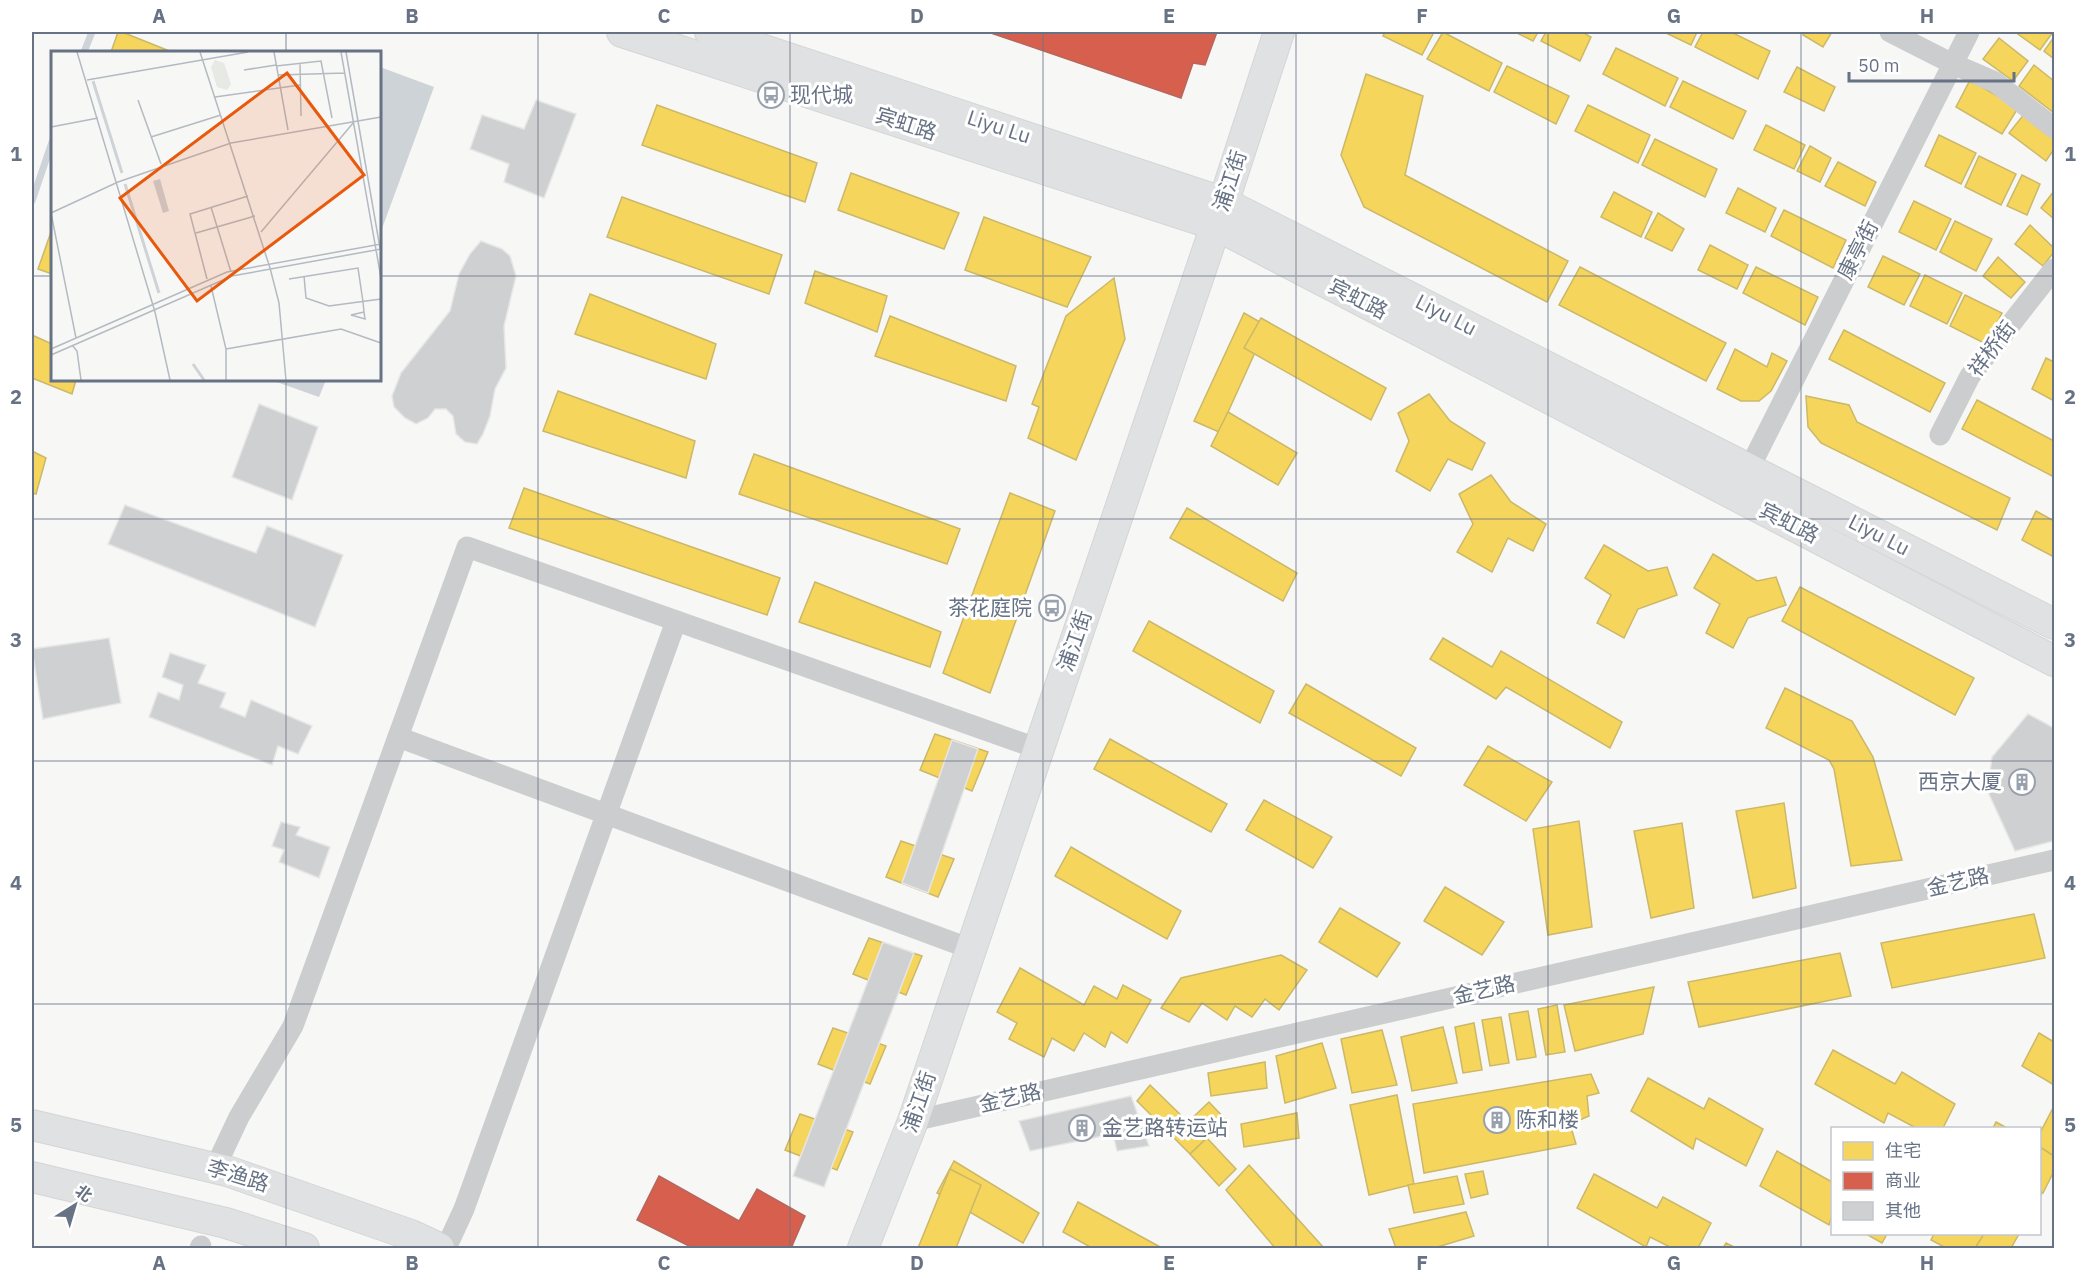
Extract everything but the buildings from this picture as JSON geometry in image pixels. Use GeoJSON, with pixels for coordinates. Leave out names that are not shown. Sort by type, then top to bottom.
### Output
{"type":"FeatureCollection","features":[{"type":"Feature","properties":{"kind":"main road","name":"宾虹路"},"geometry":{"type":"LineString","coordinates":[[622,32],[1219,213],[2055,661]]}},
{"type":"Feature","properties":{"kind":"main road","name":"Liyu Lu"},"geometry":{"type":"LineString","coordinates":[[710,32],[1219,213],[1749,469],[2055,624]]}},
{"type":"Feature","properties":{"kind":"main road","name":"浦江街"},"geometry":{"type":"LineString","coordinates":[[863,1248],[913,1121],[1279,32]]}},
{"type":"Feature","properties":{"kind":"main road","name":"李渔路"},"geometry":{"type":"LineString","coordinates":[[32,1125],[215,1168],[411,1235],[439,1248]]}},
{"type":"Feature","properties":{"kind":"main road"},"geometry":{"type":"LineString","coordinates":[[32,1177],[226,1222],[304,1248]]}},
{"type":"Feature","properties":{"kind":"street"},"geometry":{"type":"LineString","coordinates":[[1890,32],[1953,64],[1995,82],[2055,129]]}},
{"type":"Feature","properties":{"kind":"street","name":"康亭街"},"geometry":{"type":"LineString","coordinates":[[1749,469],[1969,32]]}},
{"type":"Feature","properties":{"kind":"street","name":"祥桥街"},"geometry":{"type":"LineString","coordinates":[[1940,435],[1970,376],[2055,269]]}},
{"type":"Feature","properties":{"kind":"street"},"geometry":{"type":"LineString","coordinates":[[215,1168],[239,1117],[293,1026],[467,547],[1039,749]]}},
{"type":"Feature","properties":{"kind":"street"},"geometry":{"type":"LineString","coordinates":[[446,1248],[464,1209],[676,621]]}},
{"type":"Feature","properties":{"kind":"street"},"geometry":{"type":"LineString","coordinates":[[398,737],[971,949]]}},
{"type":"Feature","properties":{"kind":"street","name":"金艺路"},"geometry":{"type":"LineString","coordinates":[[913,1121],[2055,860]]}},
{"type":"Feature","properties":{"kind":"shaded area"},"geometry":{"type":"Polygon","coordinates":[[[381,67],[434,87],[381,231],[381,67]]]}},
{"type":"Feature","properties":{"kind":"shaded area"},"geometry":{"type":"Polygon","coordinates":[[[274,381],[326,381],[319,397],[274,381]]]}},
{"type":"Feature","properties":{"kind":"waterway"},"geometry":{"type":"LineString","coordinates":[[84,51],[92,32]]}},
{"type":"Feature","properties":{"kind":"waterway"},"geometry":{"type":"LineString","coordinates":[[32,201],[51,145]]}},
{"type":"Feature","properties":{"kind":"place","name":"现代城"},"geometry":{"type":"Point","coordinates":[771,95]}},
{"type":"Feature","properties":{"kind":"place","name":"茶花庭院"},"geometry":{"type":"Point","coordinates":[1052,608]}},
{"type":"Feature","properties":{"kind":"place","name":"西京大厦"},"geometry":{"type":"Point","coordinates":[2022,782]}},
{"type":"Feature","properties":{"kind":"place","name":"陈和楼"},"geometry":{"type":"Point","coordinates":[1497,1120]}},
{"type":"Feature","properties":{"kind":"place","name":"金艺路转运站"},"geometry":{"type":"Point","coordinates":[1082,1128]}}]}
